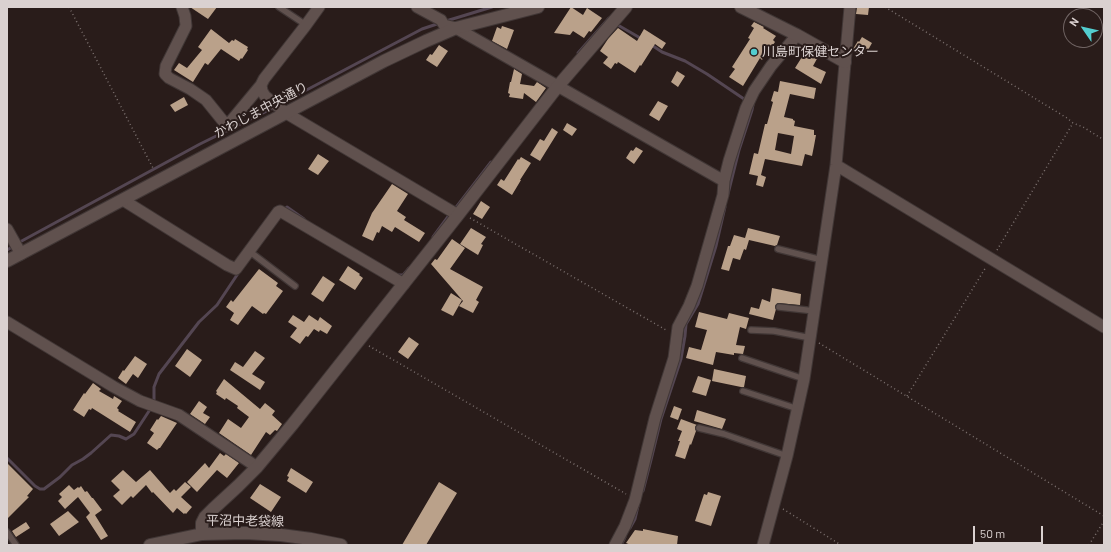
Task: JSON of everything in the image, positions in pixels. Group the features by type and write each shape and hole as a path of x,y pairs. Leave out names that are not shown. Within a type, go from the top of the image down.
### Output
{"street":[{"path":"182,7 186,26 166,66 165,74 169,78 190,89 206,100 227,126 261,85 319,7"},
{"path":"417,7 724,181"},
{"name":"かわじま中央通り","path":"7,261 160,180 279,108 456,28 538,7"},
{"path":"202,534 202,523 205,518 257,467 292,425 558,86 626,7"},
{"path":"741,7 797,35 845,62"},
{"path":"763,545 798,410 811,338 836,165 850,7"},
{"path":"615,545 626,526 635,500 655,418 674,358 678,327 697,286 724,195 724,181 729,161 746,108 754,91 771,66 797,35"},
{"path":"261,85 265,96 279,108 459,214"},
{"path":"836,165 1104,327"},
{"path":"123,200 227,265 236,269 280,211 404,284"},
{"path":"7,229 21,254"},
{"path":"7,322 114,387 140,401 179,415 257,467"},
{"name":"平沼中老袋線","path":"150,545 202,534 281,535 310,542 341,545"}],"lane":[{"path":"279,7 306,25"},
{"path":"778,249 823,260"},
{"path":"249,251 294,286"},
{"path":"779,307 815,311"},
{"path":"751,330 774,331 811,338"},
{"path":"742,358 804,379"},
{"path":"743,391 798,410"},
{"path":"700,428 724,434 787,456"},
{"path":"7,532 16,545"}],"path":[{"path":"68,7 160,180"},
{"path":"885,7 1073,123 1083,127 1104,140"},
{"path":"459,214 677,336"},
{"path":"811,338 1104,516"},
{"path":"359,340 635,500"},
{"path":"774,504 841,545"},
{"path":"1089,545 1104,521"}],"building":[{"path":"190,7 217,7 208,19"},
{"path":"571,7 583,15 587,8 602,18 584,38 573,31 570,35 554,33"},
{"path":"857,7 869,7 868,15 856,14"},
{"name":"川島町保健センター","path":"754,22 776,36 773,40 775,42 768,52 767,51 762,60 760,58 743,86 729,77 735,69 732,67 750,39 748,38 754,28 751,26"},
{"path":"502,26 514,30 507,49 492,41 497,27 501,29"},
{"path":"618,28 637,41 644,29 666,43 662,49 655,44 635,73 618,62 617,64 615,63 611,69 603,63 608,57 600,51"},
{"path":"211,29 229,43 235,39 248,47 248,50 239,61 221,49 208,65 205,63 193,82 174,70 179,63 187,68 202,50 198,47"},
{"path":"862,37 872,43 862,56 853,51 853,49"},
{"path":"439,45 448,51 437,67 426,60 430,54 432,55"},
{"path":"807,49 818,57 813,66 826,72 821,84 795,68"},
{"path":"514,69 522,74 520,84 534,86 537,82 546,88 536,102 524,93 523,99 509,97 510,94 508,93"},
{"path":"677,71 685,76 678,87 671,82"},
{"path":"780,81 816,88 814,99 790,94 784,117 793,119 795,121 794,126 814,130 814,135 816,135 812,156 805,154 802,166 765,159 761,175 766,177 763,187 756,185 758,176 749,174 754,153 758,154 765,124 767,124 773,102 771,101 774,91 778,92","holes":["778,133 794,136 791,154 775,150"]},
{"path":"184,97 188,105 175,112 170,105"},
{"path":"658,101 668,106 659,121 649,115"},
{"path":"567,123 577,129 572,136 563,130"},
{"path":"552,128 558,132 540,161 530,155 540,139 544,141"},
{"path":"636,147 643,151 634,164 626,158 631,150 633,151"},
{"path":"318,154 329,161 318,175 308,169"},
{"path":"521,157 531,163 512,195 497,185 501,179 504,181 518,159 519,160"},
{"path":"392,184 408,194 397,211 406,217 404,220 425,233 419,242 395,227 392,232 382,226 379,233 377,232 373,241 362,236 372,213"},
{"path":"481,201 490,207 482,219 473,214"},
{"path":"471,228 486,237 481,244 483,245 478,255 460,244"},
{"path":"748,228 780,236 777,245 775,246 749,240 746,250 744,249 740,260 733,258 729,271 721,269 728,246 730,246 734,235 745,238"},
{"path":"452,239 465,248 450,269 483,287 476,300 479,302 473,313 459,306 463,301 431,264 435,259 437,260"},
{"path":"348,266 360,274 359,275 363,278 355,290 339,280"},
{"path":"259,269 278,283 276,286 283,291 266,314 263,314 252,306 238,325 230,320 234,313 226,307 231,300 233,302"},
{"path":"323,276 335,284 323,302 311,294"},
{"path":"772,288 801,294 800,305 778,303 775,306 776,309 773,320 749,314 751,307 759,309 762,299 770,302"},
{"path":"451,293 462,300 453,316 441,310"},
{"path":"699,312 727,319 729,313 749,318 746,329 740,327 736,345 745,346 743,354 734,353 734,355 716,352 713,365 686,358 689,347 701,350 707,330 695,327"},
{"path":"293,315 304,322 309,315 318,321 320,317 332,326 327,334 320,330 319,332 314,329 300,344 290,337 297,328 288,322"},
{"path":"409,337 419,344 408,359 398,352"},
{"path":"187,349 202,360 190,377 175,366"},
{"path":"255,351 265,358 252,374 265,382 260,390 230,370 235,362 243,367"},
{"path":"135,356 147,364 138,378 133,374 126,384 118,378"},
{"path":"714,369 746,376 744,387 712,381"},
{"path":"698,376 711,380 706,396 692,392"},
{"path":"224,379 260,409 265,403 275,411 272,415 282,424 277,431 275,430 270,435 266,432 251,455 219,433 228,419 241,428 249,417 237,408 238,406 226,398 225,400 216,394 216,391"},
{"path":"93,383 101,389 99,391 113,399 114,396 122,401 117,408 119,410 118,411 136,422 130,432 92,408 91,410 89,409 84,417 73,410 84,393 85,394"},
{"path":"199,401 207,407 203,413 210,417 205,424 190,414"},
{"path":"674,406 682,409 678,420 670,417"},
{"path":"697,410 726,419 722,429 694,421"},
{"path":"161,416 177,423 160,448 157,450 147,443 154,433 150,430 157,419 158,420"},
{"path":"681,419 697,425 695,427 696,431 685,459 675,456 682,431 677,429"},
{"path":"220,453 224,456 226,454 239,463 227,478 217,470 197,492 187,482 205,463 209,468"},
{"path":"7,463 33,489 27,496 29,497 7,519"},
{"path":"291,468 313,482 306,493 287,481 289,477 287,476"},
{"path":"123,470 136,482 150,470 170,493 174,489 176,491 185,482 191,487 181,497 192,507 186,514 177,508 173,513 153,492 152,493 146,485 133,498 131,496 122,505 113,496 120,490 111,481"},
{"path":"439,482 457,493 426,545 402,545"},
{"path":"260,484 281,497 271,512 250,498"},
{"path":"69,485 74,490 81,486 85,492 87,491 93,498 102,510 95,515 108,536 101,540 86,517 90,513 78,497 65,509 58,501 62,497 59,494"},
{"path":"708,492 721,496 711,526 695,521 704,494 707,495"},
{"path":"68,511 79,522 59,536 50,524"},
{"path":"26,522 30,528 16,537 12,531"},
{"path":"643,529 678,536 677,545 631,545 626,543 635,530 643,531"}],"waterway":[{"path":"446,21 492,7"},
{"path":"578,53 609,18 612,20"},
{"path":"280,104 422,29 440,23"},
{"path":"616,24 642,39"},
{"path":"650,44 662,52 685,61 747,101"},
{"path":"728,194 739,150 752,110 752,104"},
{"path":"18,243 200,144 275,107"},
{"path":"454,210 491,162"},
{"path":"284,211 287,207 304,219"},
{"path":"643,491 661,419 681,359 686,324 698,304 716,246 725,207"},
{"path":"433,237 450,214"},
{"path":"7,250 14,246"},
{"path":"396,275 403,275 409,268"},
{"path":"154,403 154,387 159,374 199,322 217,305 239,272"},
{"path":"7,458 35,486 40,489 44,489 60,477 72,465 91,453 111,435 126,439 134,434 151,408"},
{"path":"630,528 635,519 638,506"},
{"path":"621,545 625,537"}],"place":[{"name":"川島町保健センター","path":"754,52"}]}
